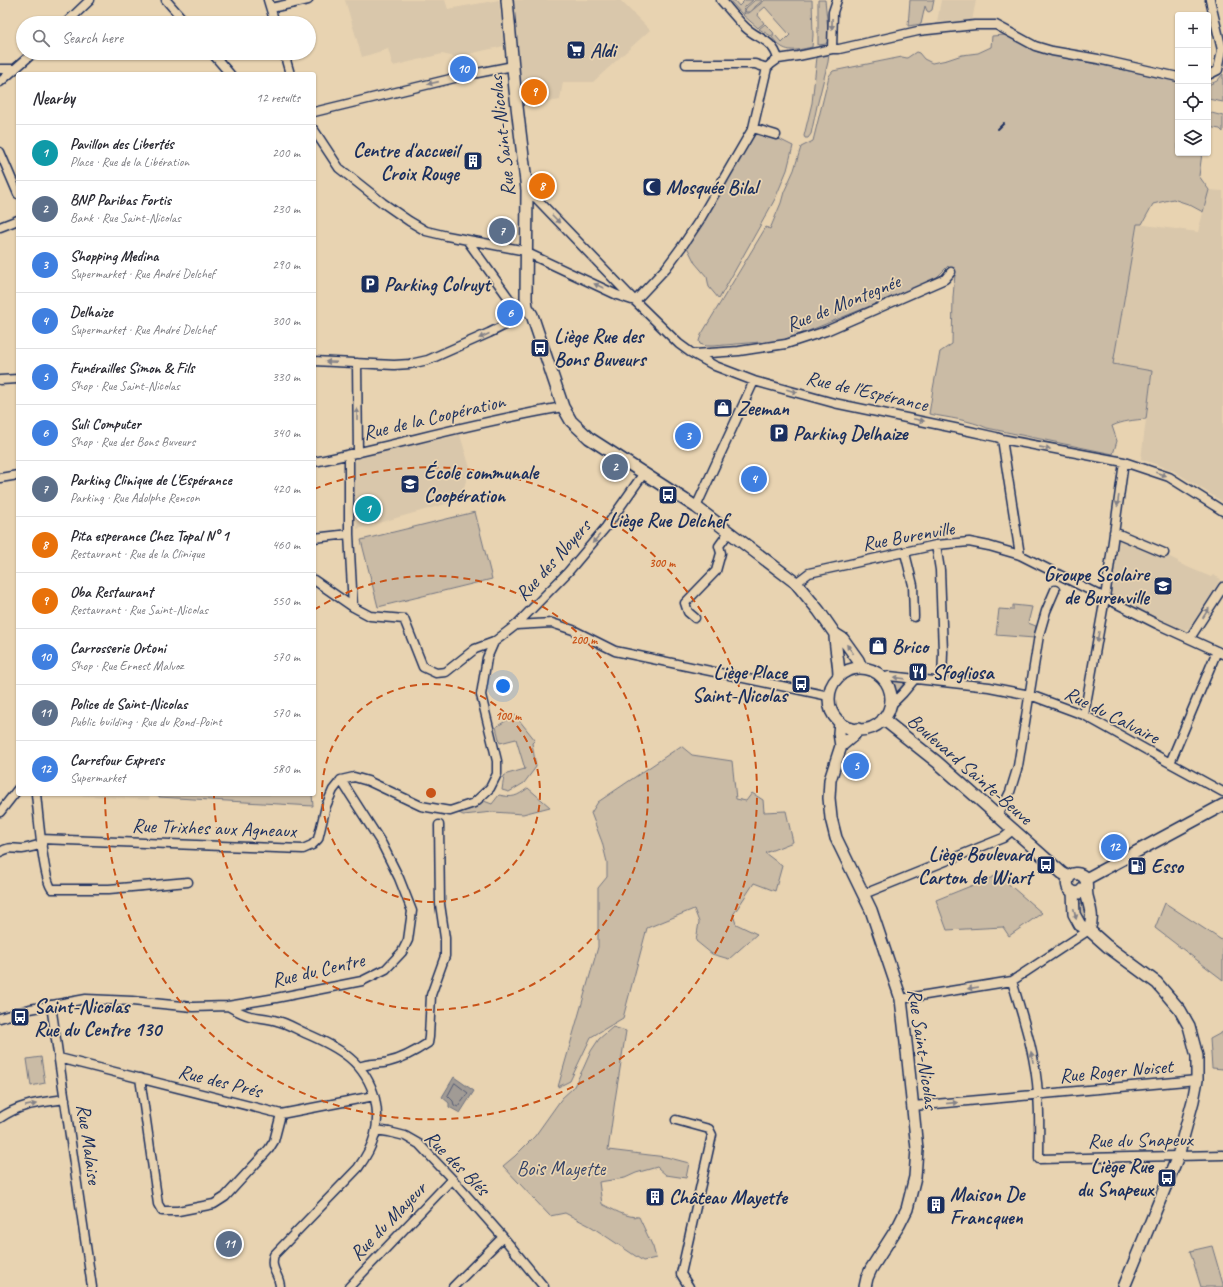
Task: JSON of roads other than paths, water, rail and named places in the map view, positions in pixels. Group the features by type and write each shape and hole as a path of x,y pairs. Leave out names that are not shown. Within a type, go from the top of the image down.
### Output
{"street":[{"path":"73,16 90,0"},
{"path":"166,0 180,16"},
{"path":"268,0 273,16"},
{"path":"271,8 308,0"},
{"name":"Rue Saint-Nicolas","path":"506,0 527,194 527,307 532,315 563,407 571,421 589,438 696,507 796,583 816,607 835,634 843,639 858,660 861,667"},
{"path":"721,0 745,27 768,43 776,51 778,59"},
{"path":"829,49 833,12 837,0"},
{"path":"1210,0 1222,50 1218,70 1211,74"},
{"path":"527,194 536,198 635,300 666,268 699,221 753,128 767,68 778,59 918,31 975,25 996,25 1035,46 1052,51 1098,59 1175,76"},
{"path":"0,82 25,60"},
{"path":"218,60 228,72"},
{"path":"286,60 289,72"},
{"path":"686,64 755,64 767,68"},
{"path":"316,112 467,75 513,66"},
{"path":"0,69 15,69"},
{"path":"753,128 776,135"},
{"name":"Rue de l'Espérance","path":"316,135 339,168 389,208 426,231 520,250 617,295 635,300 679,344 715,366 754,381 834,403 1002,439 1124,462 1169,477 1223,511"},
{"path":"0,152 16,189"},
{"path":"0,227 16,221"},
{"path":"467,240 513,304 527,307"},
{"name":"Rue de Montegnée","path":"694,354 739,351 786,344 826,332 945,279 951,272"},
{"path":"316,361 410,364 428,360 511,322 527,307"},
{"path":"357,363 358,453"},
{"path":"0,380 16,379"},
{"path":"696,507 754,381"},
{"name":"Rue de la Coopération","path":"316,462 349,456 525,413 563,407"},
{"path":"1002,439 1020,555"},
{"path":"349,456 349,534 353,607"},
{"path":"1084,715 1105,598 1124,462"},
{"name":"Rue des Noyers","path":"494,642 516,624 568,572 606,527 641,472"},
{"path":"0,478 16,475"},
{"path":"695,618 688,612 685,603 716,571 720,553 719,546 729,532"},
{"path":"1114,532 1164,553"},
{"path":"316,538 349,534"},
{"name":"Rue Burenville","path":"796,583 809,573 936,545 969,542 1020,555 1105,598 1220,653"},
{"path":"936,545 940,570 944,652 942,682"},
{"path":"905,553 913,585 914,617"},
{"path":"316,581 353,607 370,616 404,619 423,667 436,673 446,672 475,649 494,642"},
{"path":"1190,638 1223,587"},
{"path":"996,815 1003,806 1010,792 1018,766 1039,635 1046,611 1055,590"},
{"path":"516,624 552,623 573,630 615,651 829,696"},
{"name":"Rue Saint-Nicolas","path":"835,634 839,676"},
{"path":"341,780 354,777 368,781 421,806 450,811 474,803 490,788 497,774 497,760 481,695 487,658 494,642"},
{"path":"1170,763 1220,653"},
{"path":"861,667 873,670 884,678 889,686 891,705 888,713 883,719 868,729 848,727 840,722 830,706 829,696 831,689 839,676 849,670 861,667"},
{"name":"Rue du Calvaire","path":"884,678 889,676 914,680 989,687 1030,695 1084,715 1223,792"},
{"path":"891,705 914,680"},
{"name":"Boulevard Sainte-Beuve","path":"883,719 911,740 1062,873 1069,877"},
{"name":"Rue Saint-Nicolas","path":"840,722 839,733 842,746"},
{"name":"Rue Saint-Nicolas","path":"858,729 842,746 830,780 829,801 831,818 838,841 864,894 901,999 913,1106 917,1159 910,1202 901,1222 869,1271 865,1287"},
{"name":"Rue Trixhes aux Agneaux","path":"0,852 8,848 32,848 42,842 303,849 312,845 318,839 326,806 332,790 341,780"},
{"name":"Rue du Centre","path":"0,1018 51,1005 86,999 132,1001 193,1008 228,1006 362,981 386,969 402,952 408,940 412,911 399,878 382,844 341,780"},
{"path":"0,812 16,792"},
{"path":"36,796 43,859 49,884 52,889 109,889 188,882"},
{"path":"901,999 1012,981 1089,930 1092,922 1092,913 1085,883 1083,876 1076,874 1069,877 1069,888 1073,892 1079,893 1085,883 1223,805"},
{"path":"360,1067 367,1064 386,1063 400,1059 428,1043 431,995 445,956 445,938 440,904 439,825"},
{"path":"864,894 1002,838 1013,830"},
{"path":"1073,892 1074,914 1080,925 1089,930 1107,946 1157,983 1180,1010 1189,1026 1194,1039 1197,1056 1197,1080 1193,1101 1178,1156 1124,1287"},
{"name":"Rue du Snapeux","path":"1012,981 1028,1034 1036,1078 1038,1095 1039,1159 1223,1155"},
{"name":"Rue Malaise","path":"51,1005 92,1287"},
{"path":"228,1006 241,1013 278,1021 325,1041 345,1053 360,1067 367,1077 378,1113 373,1143 364,1160 274,1255 272,1261 273,1269 280,1282 280,1287"},
{"name":"Rue des Prés","path":"59,1058 281,1114 374,1096"},
{"path":"140,1078 158,1204 162,1211 178,1211 214,1204 225,1197 269,1149 274,1140 281,1114"},
{"name":"Rue Roger Noiset","path":"913,1106 1197,1080"},
{"path":"0,1118 12,1110 23,1106 65,1099"},
{"path":"676,1120 709,1129 712,1135 681,1274 689,1287"},
{"name":"Rue des Blés","path":"376,1130 405,1136 420,1144 503,1237 544,1287"},
{"name":"Rue du Mayeur","path":"350,1287 452,1179"},
{"path":"453,1287 503,1237"}],"water":[{"path":"454,1077 474,1091 460,1113 449,1107 449,1103 442,1097"}],"railway":[{"path":"998,129 1004,123"}],"place":[{"name":"Aldi","path":"576,50"},
{"name":"Carrosserie Ortoni","path":"463,69"},
{"name":"Oba Restaurant","path":"534,92"},
{"name":"Centre d'accueil Croix Rouge","path":"473,161"},
{"name":"Pita esperance Chez Topal N° 1","path":"542,186"},
{"name":"Mosquée Bilal","path":"652,187"},
{"name":"Parking Clinique de L'Espérance","path":"502,231"},
{"name":"Parking Colruyt","path":"370,284"},
{"name":"Suli Computer","path":"510,313"},
{"name":"Liège Rue des Bons Buveurs","path":"540,348"},
{"name":"Zeeman","path":"723,408"},
{"name":"Parking Delhaize","path":"779,433"},
{"name":"Shopping Medina","path":"688,436"},
{"name":"BNP Paribas Fortis","path":"615,467"},
{"name":"Delhaize","path":"754,479"},
{"name":"École communale Coopération","path":"410,484"},
{"name":"Liège Rue Delchef","path":"668,495"},
{"name":"Pavillon des Libertés","path":"368,509"},
{"name":"Groupe Scolaire de Burenville","path":"1163,586"},
{"name":"Brico","path":"878,646"},
{"name":"Sfogliosa","path":"918,672"},
{"name":"Liège Place Saint-Nicolas","path":"801,684"},
{"name":"Funérailles Simon & Fils","path":"856,766"},
{"name":"Carrefour Express","path":"1114,847"},
{"name":"Liège Boulevard Carton de Wiart","path":"1046,865"},
{"name":"Esso","path":"1137,866"},
{"name":"Saint-Nicolas Rue du Centre 130","path":"20,1017"},
{"name":"Liège Rue du Snapeux","path":"1167,1178"},
{"name":"Château Mayette","path":"655,1197"},
{"name":"Maison De Francquen","path":"936,1205"},
{"name":"Police de Saint-Nicolas","path":"229,1244"}],"park label":[{"name":"Bois Mayette","path":"561,1168"}]}
